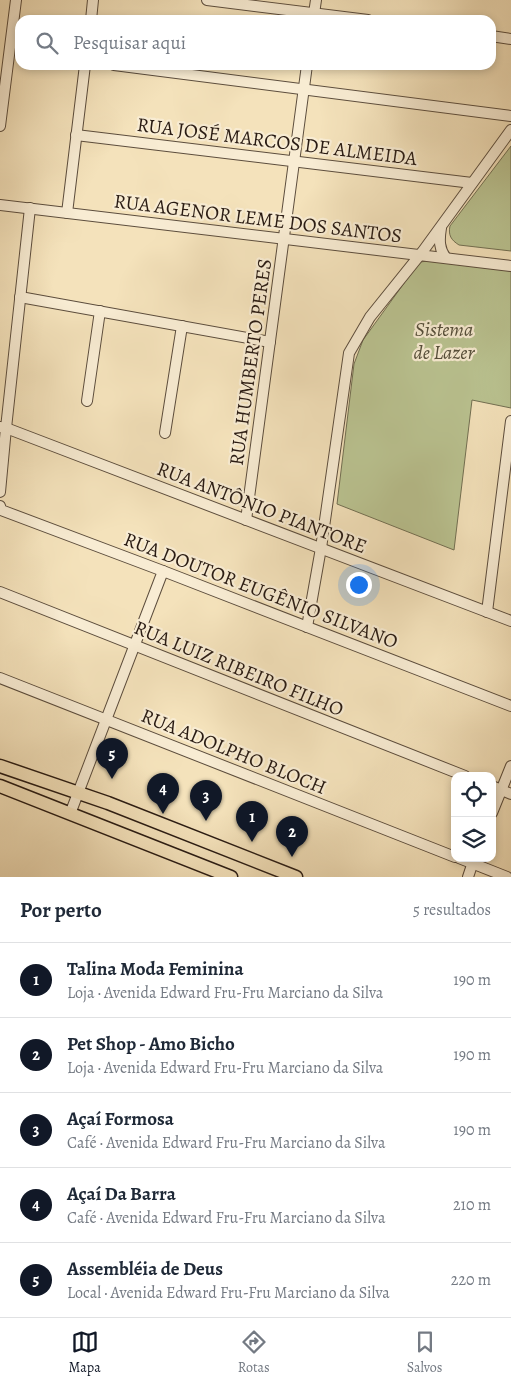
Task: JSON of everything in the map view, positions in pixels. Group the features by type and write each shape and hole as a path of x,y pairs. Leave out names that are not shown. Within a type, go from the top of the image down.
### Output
{"main road":[{"path":"0,766 77,792 296,877"},
{"path":"0,786 231,877"}],"street":[{"path":"0,126 16,0"},
{"path":"92,15 93,0"},
{"path":"207,0 306,15"},
{"path":"313,15 316,0"},
{"path":"496,37 511,39"},
{"path":"67,213 84,70"},
{"path":"154,70 511,116"},
{"name":"RUA HUMBERTO PERES","path":"246,520 306,70"},
{"path":"308,627 349,353 370,317 420,255 511,130"},
{"name":"RUA JOSÉ MARCOS DE ALMEIDA","path":"76,135 472,183"},
{"name":"RUA AGENOR LEME DOS SANTOS","path":"0,205 511,266"},
{"path":"0,492 3,427 30,208"},
{"path":"442,225 441,252 446,258"},
{"path":"20,297 270,342"},
{"path":"87,401 100,311"},
{"path":"165,433 182,326"},
{"path":"487,612 511,421"},
{"name":"RUA ANTÔNIO PIANTORE","path":"3,427 511,621"},
{"name":"RUA DOUTOR EUGÊNIO SILVANO","path":"0,506 1,510 163,570 511,706"},
{"path":"70,814 163,570"},
{"name":"RUA LUIZ RIBEIRO FILHO","path":"0,592 455,772"},
{"name":"RUA ADOLPHO BLOCH","path":"0,678 106,718 451,855"},
{"path":"496,804 511,766"},
{"path":"468,877 473,862"},
{"path":"475,862 507,877"}],"green space":[{"path":"511,146 511,251 459,245 451,237 449,232 450,226"},
{"name":"Sistema de Lazer","path":"428,261 511,271 511,408 472,400 454,550 337,504 354,364 363,340 415,268 420,262"}],"place":[{"name":"Assembléia de Deus","path":"112,779"},
{"name":"Açaí Da Barra","path":"163,814"},
{"name":"Açaí Formosa","path":"206,821"},
{"name":"Talina Moda Feminina","path":"252,842"},
{"name":"Pet Shop - Amo Bicho","path":"292,857"}]}
